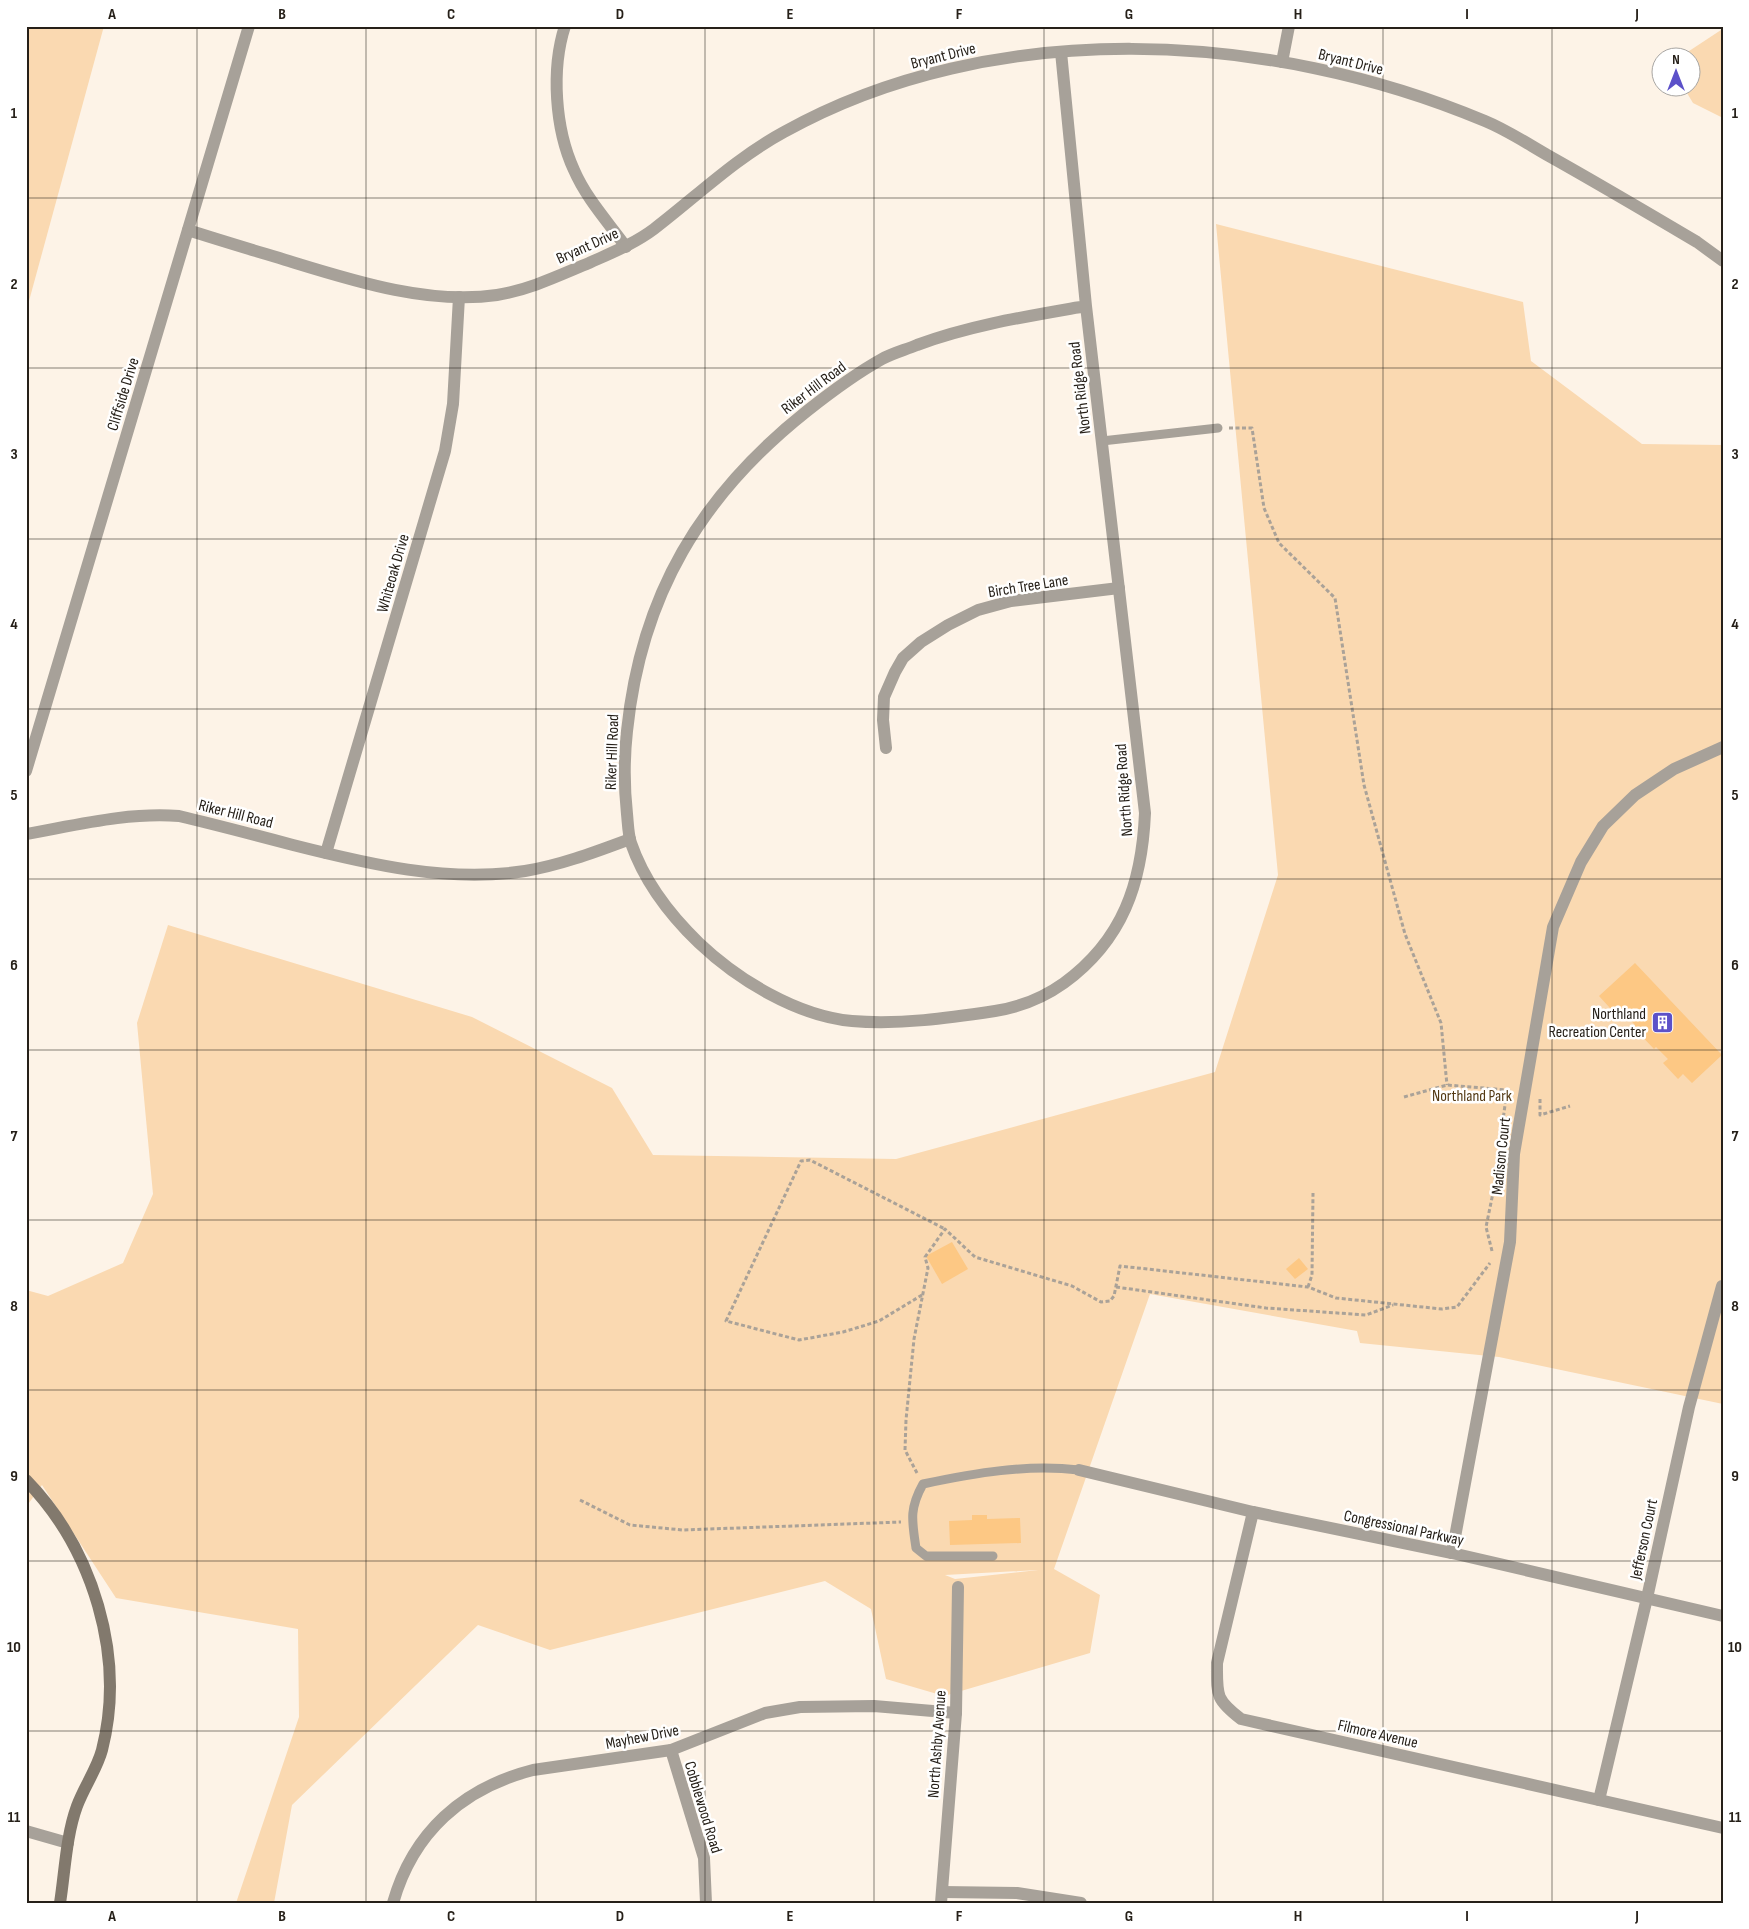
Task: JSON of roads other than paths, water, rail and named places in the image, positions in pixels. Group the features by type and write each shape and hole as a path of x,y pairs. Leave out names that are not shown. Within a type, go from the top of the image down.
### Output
{"street":[{"name":"Cliffside Drive","path":"26,771 250,26"},
{"path":"565,26 557,71 558,107 565,143 574,170 591,199 626,247"},
{"path":"1282,62 1289,26"},
{"name":"Bryant Drive","path":"188,230 344,278 388,288 459,297 499,294 552,279 626,247 651,232 738,160 784,132 844,102 937,71 1021,55 1118,50 1194,50 1282,62 1335,72 1450,107 1490,123 1697,242 1723,261"},
{"name":"North Ridge Road","path":"630,839 650,881 667,907 687,931 709,952 759,988 787,1002 816,1013 850,1021 930,1021 1013,1008 1047,995 1079,972 1094,958 1114,933 1133,890 1143,847 1144,813 1086,306 1061,52"},
{"name":"Whiteoak Drive","path":"326,853 444,451 453,404 459,297"},
{"name":"Riker Hill Road","path":"26,834 127,817 155,814 179,816 382,866 426,872 472,875 524,871 577,859 630,839 625,793 625,746 630,700 640,654 655,610 674,567 697,527 725,489 756,454 780,432 845,381 886,357 928,341 966,330 1022,317 1086,306"},
{"name":"Birch Tree Lane","path":"886,748 883,720 884,697 895,672 904,658 920,642 978,610 1011,601 1119,588"},
{"name":"Madison Court","path":"1452,1553 1510,1242 1514,1154 1553,927 1581,862 1603,826 1635,795 1674,769 1723,747"},
{"name":"Jefferson Court","path":"1599,1800 1647,1598 1689,1407 1722,1286"},
{"name":"Congressional Parkway","path":"1079,1470 1253,1512 1452,1553 1723,1616"},
{"path":"26,1480 54,1513 71,1539 85,1567 96,1596 108,1656 109,1687 102,1752 77,1807 68,1843 60,1903"},
{"name":"Filmore Avenue","path":"1253,1512 1217,1663 1217,1689 1223,1705 1241,1719 1723,1828"},
{"name":"North Ashby Avenue","path":"942,1898 956,1713 958,1587"},
{"name":"Mayhew Drive","path":"394,1903 404,1873 423,1840 449,1812 480,1790 506,1778 533,1770 670,1750 765,1713 800,1707 874,1706 956,1713"},
{"name":"Cobblewood Road","path":"670,1750 704,1858 706,1903"},
{"path":"26,1831 68,1843"},
{"path":"942,1898 1017,1893 1082,1903"}],"lane":[{"path":"1102,440 1218,428"},
{"path":"993,1556 926,1556 916,1548 912,1522 914,1500 923,1484 958,1476 1022,1467 1052,1467 1079,1470"}],"place":[{"name":"Northland Recreation Center","path":"1662,1022"}],"park label":[{"name":"Northland Park","path":"1472,1095"}]}
